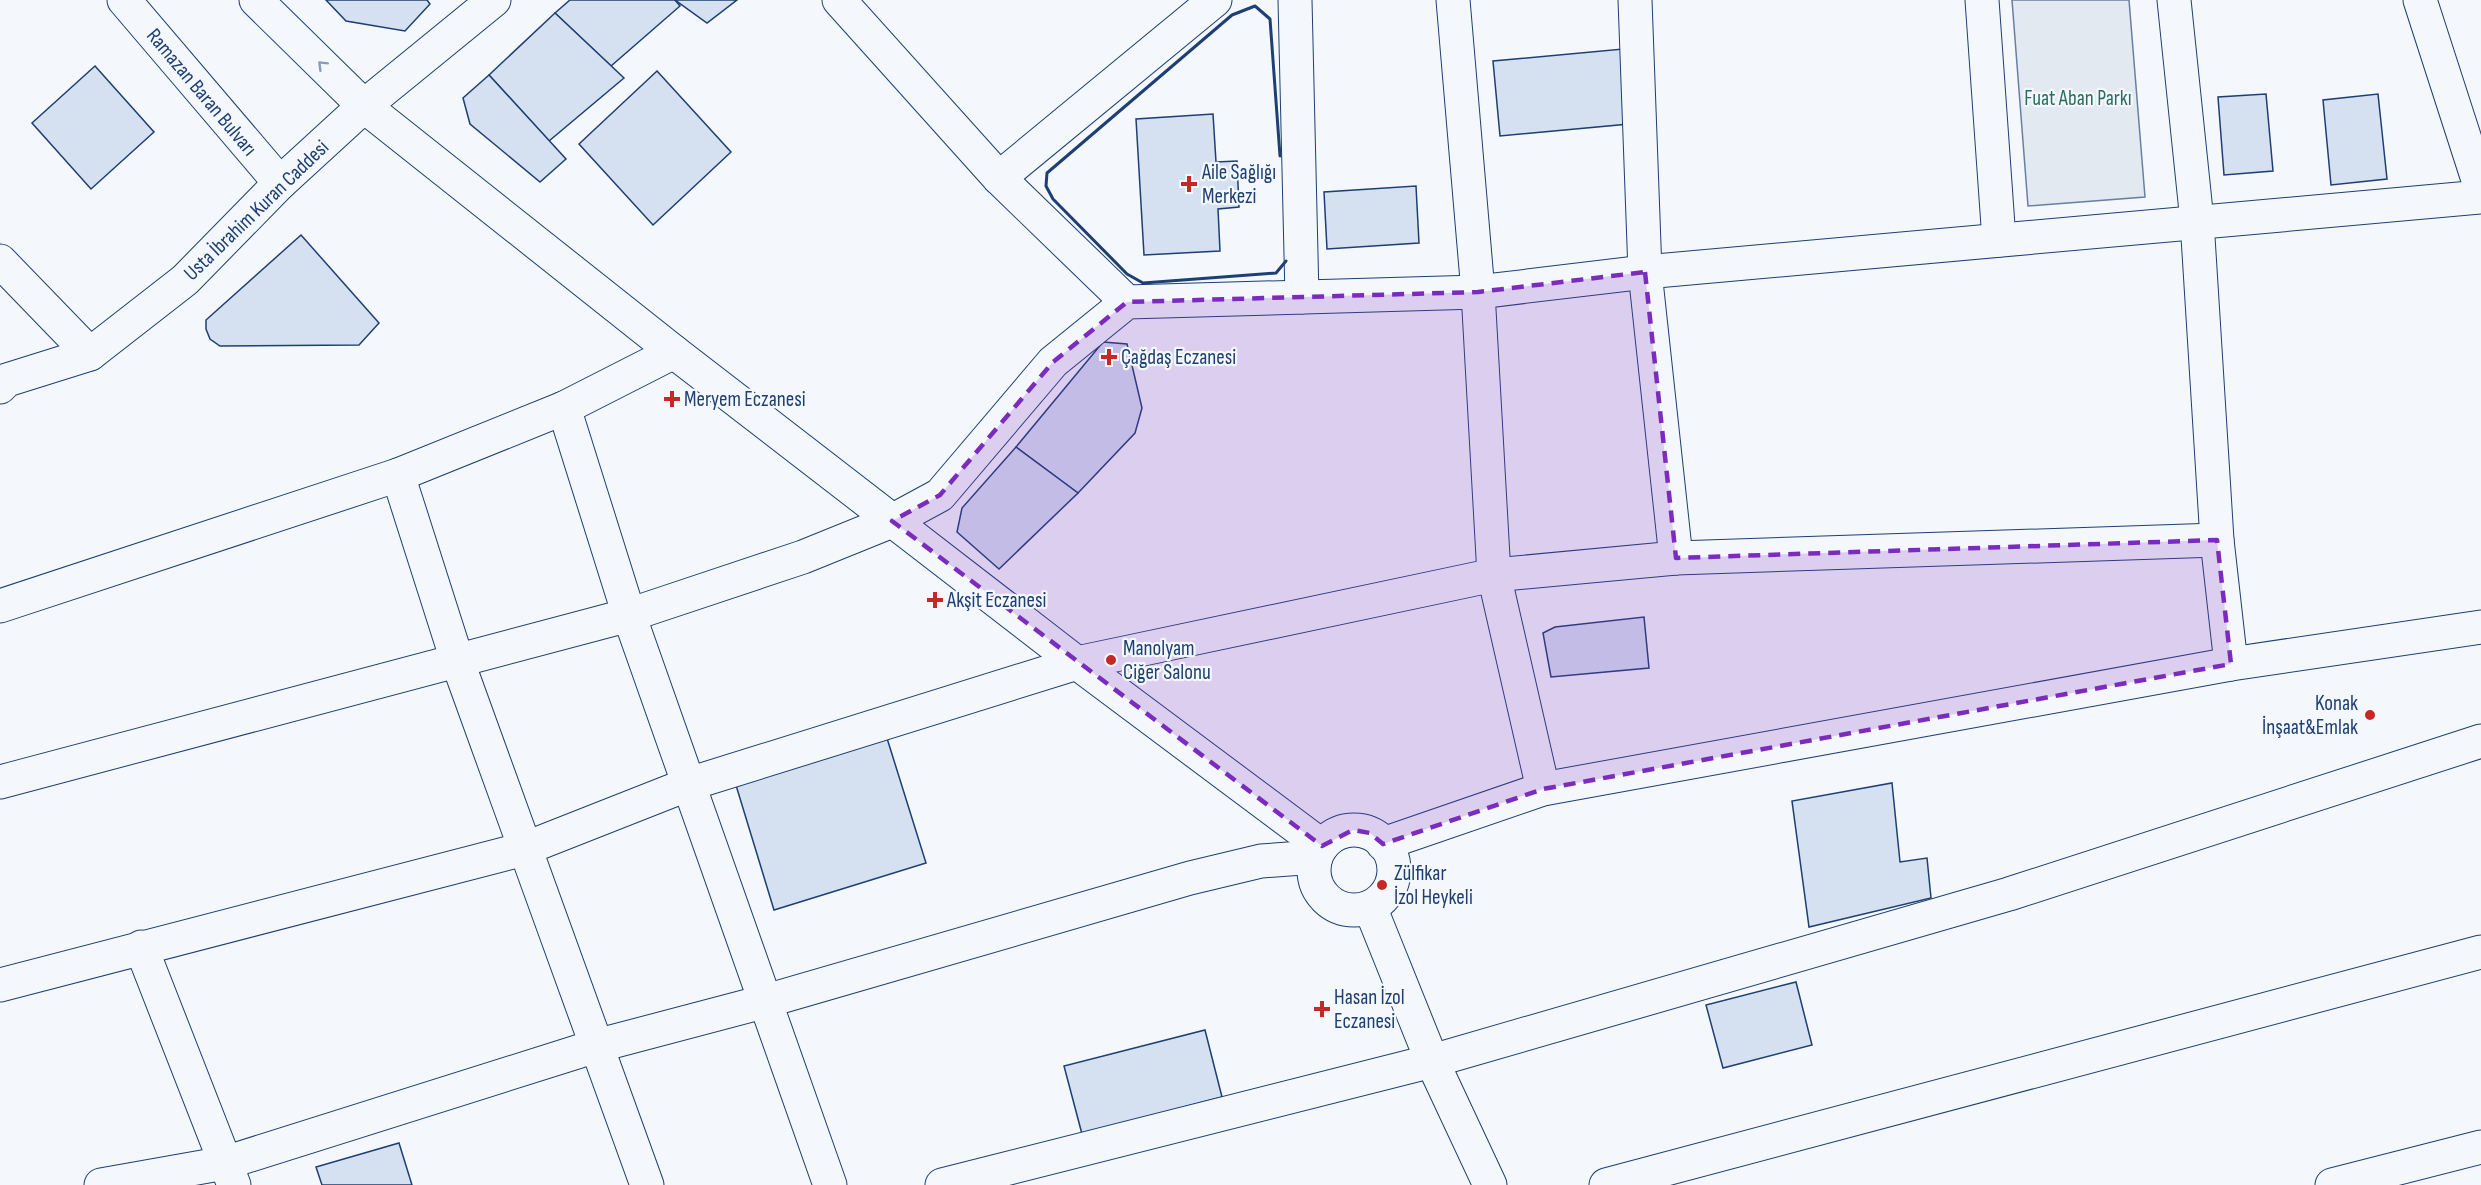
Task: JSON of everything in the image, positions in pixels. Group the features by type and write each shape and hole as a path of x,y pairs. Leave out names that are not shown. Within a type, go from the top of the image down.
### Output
{"street":[{"name":"Ramazan Baran Bulvarı","path":"124,0 280,183"},
{"path":"256,0 364,106 674,352 1319,851"},
{"name":"Usta İbrahim Kuran Caddesi","path":"2,381 90,354 185,280 280,183 364,106 494,0"},
{"path":"839,0 999,178 1126,302"},
{"path":"999,178 1215,0"},
{"path":"1295,0 1302,297"},
{"path":"1453,0 1478,292 1494,575 1543,789"},
{"path":"1635,0 1645,272 1676,558"},
{"path":"1982,0 1999,240"},
{"path":"2174,0 2197,221 2217,540 2230,664"},
{"path":"2420,0 2481,189"},
{"path":"0,782 629,615 803,557 892,520 940,495 1053,362 1126,302 1478,292 1645,272 2481,197"},
{"path":"0,261 90,354"},
{"path":"0,606 398,475 564,408 674,352"},
{"path":"564,408 629,615 763,1002 830,1185"},
{"path":"398,475 457,660 646,1185"},
{"path":"0,985 524,849 689,784 1077,663 1494,575 1676,558 2217,540"},
{"path":"1383,844 1543,789 2230,664 2481,627"},
{"path":"942,1185 1432,1061 2009,894 2481,741"},
{"path":"100,1185 229,1174 596,1046 763,1002 1190,878 1261,861 1319,851 1336,835 1353,830 1370,833 1392,856 1394,871 1391,886 1383,899 1370,908 1352,910 1334,906 1320,893 1314,875 1319,851"},
{"path":"1370,908 1432,1061 1490,1185"},
{"path":"141,947 229,1174"},
{"path":"1606,1185 2481,952"},
{"path":"2332,1185 2481,1147"}],"highlighted area":[{"path":"1645,272 1676,558 2217,540 2231,664 1543,789 1383,844 1370,833 1353,830 1322,846 892,521 940,495 1053,362 1127,302 1478,292"}],"green space":[{"name":"Fuat Aban Parkı","path":"2012,0 2129,0 2145,197 2028,206"}],"building":[{"path":"326,0 427,0 430,4 405,31 346,21"},
{"path":"570,0 675,0 680,6 611,66 555,13"},
{"path":"675,0 737,0 707,23"},
{"path":"555,13 624,78 549,141 489,75"},
{"path":"1623,49 1629,124 1500,136 1493,61"},
{"path":"95,66 154,132 91,189 32,123"},
{"path":"657,71 731,152 653,225 579,144"},
{"path":"489,75 566,159 540,182 470,124 463,98"},
{"path":"2266,94 2273,171 2224,175 2218,97"},
{"path":"2378,94 2387,179 2331,185 2323,100"},
{"name":"Aile Sağlığı Merkezi","path":"1213,114 1216,162 1237,161 1239,207 1218,209 1220,251 1144,255 1136,119"},
{"path":"1416,186 1419,243 1327,249 1324,192"},
{"path":"301,235 379,323 359,345 220,346 210,339 206,329 206,320"},
{"path":"1103,342 1127,344 1142,408 1135,433 1078,493 1016,447"},
{"path":"1016,447 1078,493 999,569 957,532 962,508"},
{"path":"1644,617 1649,668 1551,677 1543,633 1555,627"},
{"path":"886,735 926,863 774,910 735,782"},
{"path":"1892,783 1900,862 1927,858 1931,898 1809,927 1792,801"},
{"path":"1796,982 1812,1045 1723,1068 1706,1005"},
{"path":"1205,1030 1222,1097 1082,1134 1064,1066"},
{"path":"399,1143 412,1185 322,1185 316,1167"}],"wall":[{"path":"1280,156 1270,19 1255,6 1232,15 1047,173 1046,186 1053,199 1127,274 1143,283 1276,273 1286,261"}],"place":[{"name":"Aile Sağlığı Merkezi","path":"1189,184"},
{"name":"Çağdaş Eczanesi","path":"1109,357"},
{"name":"Meryem Eczanesi","path":"672,399"},
{"name":"Akşit Eczanesi","path":"935,600"},
{"name":"Manolyam Ciğer Salonu","path":"1111,660"},
{"name":"Konak İnşaat&Emlak","path":"2370,715"},
{"name":"Zülfikar İzol Heykeli","path":"1382,885"},
{"name":"Hasan İzol Eczanesi","path":"1322,1009"}]}
